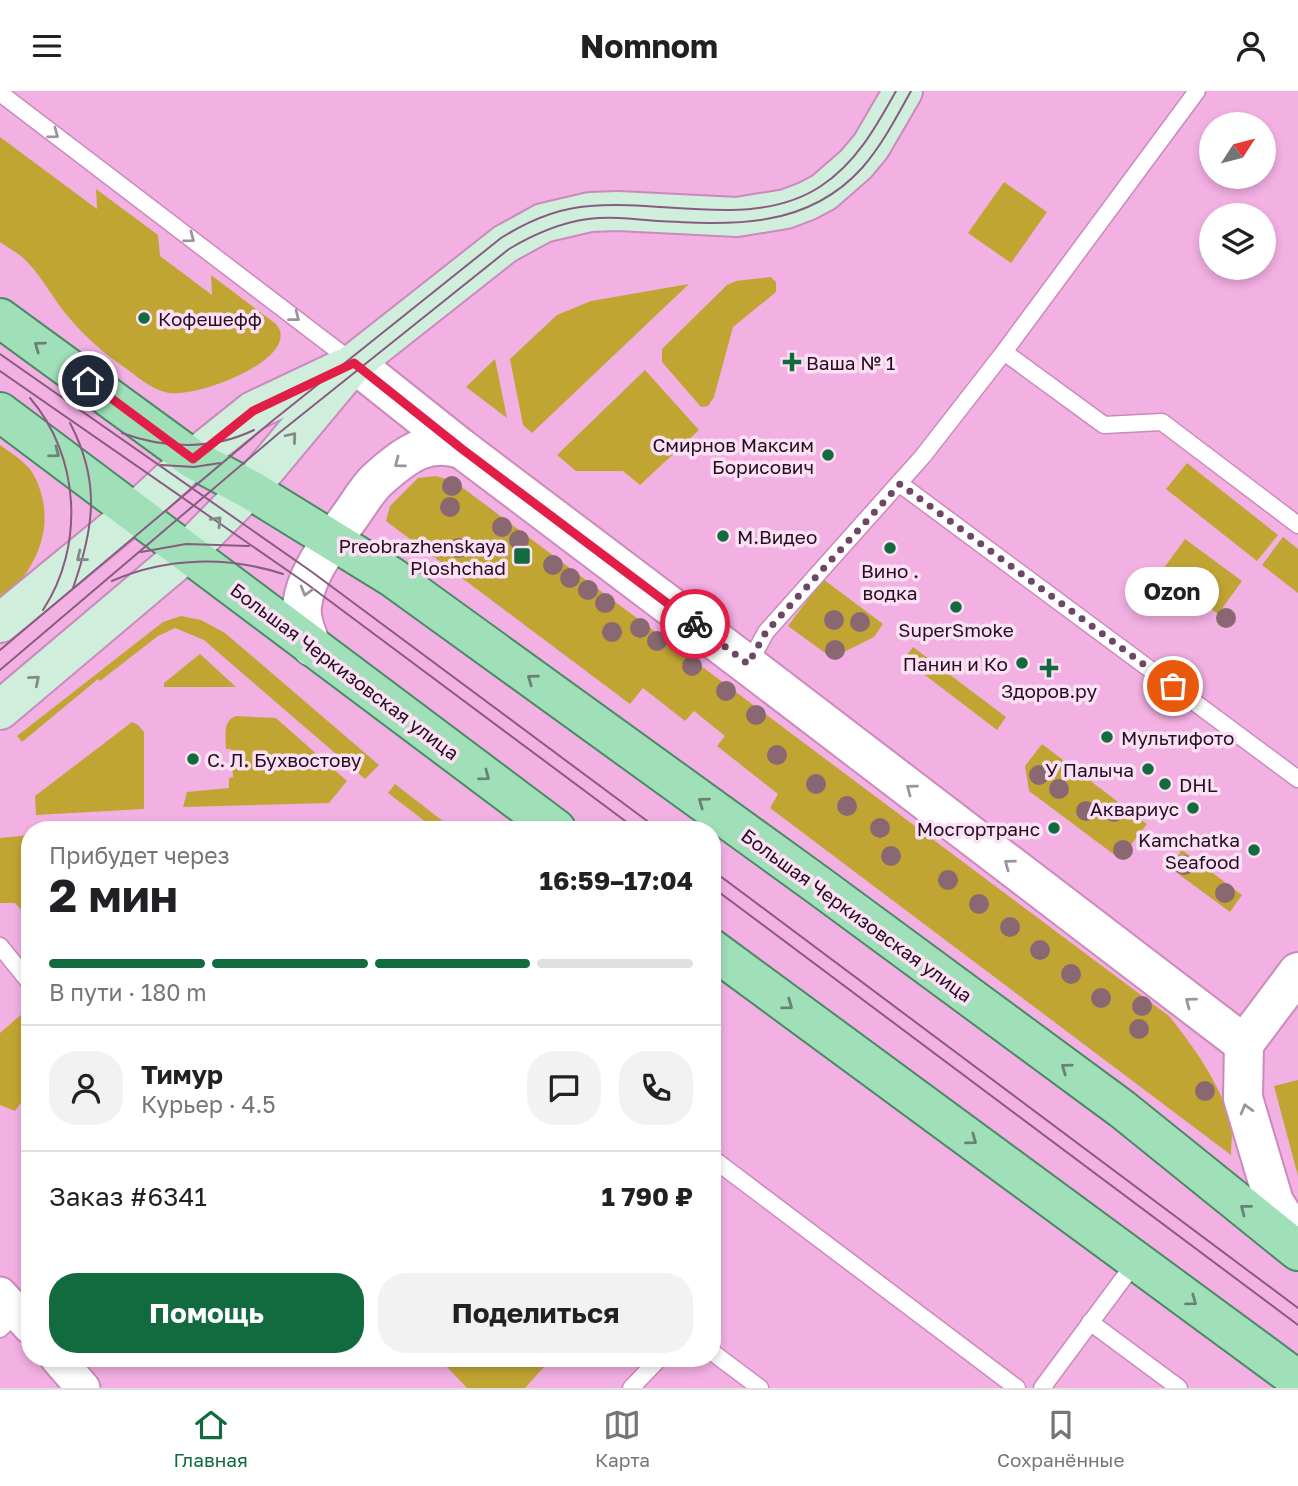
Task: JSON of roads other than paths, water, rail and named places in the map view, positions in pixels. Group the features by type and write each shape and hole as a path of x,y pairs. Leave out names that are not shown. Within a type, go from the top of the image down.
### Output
{"main road":[{"path":"0,710 186,553 249,489 354,363 505,244 543,223 590,212 737,217 786,209 807,201 824,192 856,164 871,146 903,91"},
{"name":"Большая Черкизовская улица","path":"0,318 193,459 249,489 393,577 1122,1109 1298,1251"},
{"path":"0,623 253,411 354,363"},
{"name":"Большая Черкизовская улица","path":"0,412 545,821"},
{"path":"721,956 1298,1380"}],"street":[{"path":"354,363 462,449 1244,1044"},
{"path":"312,647 304,629 301,608 312,572 374,483 403,459 432,446 446,445 462,449"},
{"path":"1298,972 1244,1044 1243,1098 1274,1202 1298,1240"},
{"path":"65,1367 83,1388"}],"lane":[{"path":"748,664 766,632 900,484 1003,352 1197,91"},
{"path":"0,93 354,363"},
{"path":"1003,352 1104,425 1161,422 1298,525"},
{"path":"900,484 1298,779"},
{"path":"0,946 21,972"},
{"path":"721,1165 1017,1388"},
{"path":"1042,1388 1137,1260"},
{"path":"1090,1322 1179,1388"},
{"path":"721,1359 760,1388"},
{"path":"631,1388 651,1367"}],"tram line":[{"path":"0,650 271,422 501,238 544,216 578,207 618,205 738,210 767,207 795,199 821,186 845,167 873,131 896,91"},
{"path":"0,670 279,433 509,249 547,230 588,219 714,223 768,219 793,213 817,203 841,188 862,168 882,141 911,91"},
{"path":"0,354 312,572 647,821"},
{"path":"0,371 307,584 625,821"},
{"path":"30,398 47,421 59,447 71,502 71,530 66,558 57,585 43,610"},
{"path":"70,423 86,465 91,505 86,545 73,588"},
{"path":"122,433 155,442 189,445 222,441 254,430"},
{"path":"161,465 194,467 220,463"},
{"path":"141,552 186,544 249,546"},
{"path":"112,581 154,567 197,562 241,564 283,574"},
{"path":"721,877 1298,1308"},
{"path":"721,894 1298,1325"}],"place":[{"name":"Кофешефф","path":"144,318"},
{"name":"Ваша № 1","path":"792,362"},
{"name":"Смирнов Максим Борисович","path":"828,455"},
{"name":"М.Видео","path":"723,536"},
{"name":"Вино . водка","path":"890,548"},
{"name":"Preobrazhenskaya Ploshchad","path":"522,556"},
{"name":"SuperSmoke","path":"956,607"},
{"name":"Панин и Ко","path":"1022,663"},
{"name":"Здоров.ру","path":"1049,668"},
{"name":"Ozon","path":"1173,686"},
{"name":"Мультифото","path":"1107,737"},
{"name":"С. Л. Бухвостову","path":"193,759"},
{"name":"У Палыча","path":"1148,769"},
{"name":"DHL","path":"1165,784"},
{"name":"Аквариус","path":"1193,808"},
{"name":"Мосгортранс","path":"1054,828"},
{"name":"Kamchatka Seafood","path":"1254,850"}]}
